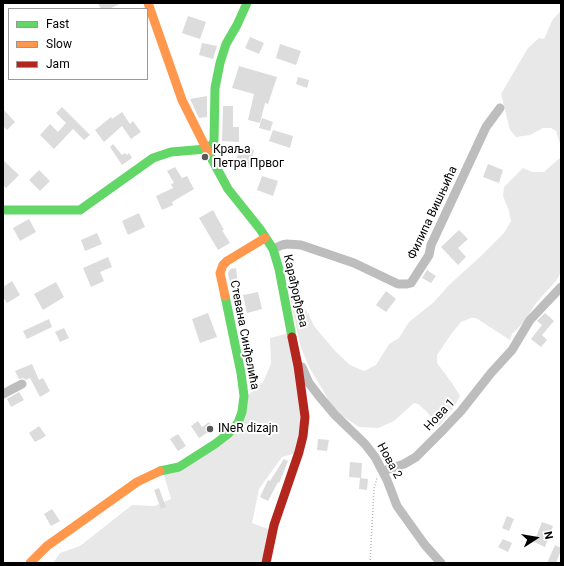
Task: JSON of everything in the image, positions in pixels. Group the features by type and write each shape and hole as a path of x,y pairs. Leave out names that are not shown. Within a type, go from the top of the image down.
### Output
{"street":[{"name":"Карађорђева","path":"148,3 182,100 194,126 228,189 260,229 273,249 279,269 297,356 304,407 303,436 295,466 274,525 266,563"},
{"path":"3,210 80,210 153,158 171,152 206,150 213,144 214,140 215,88 222,57 226,44 247,3"},
{"name":"Филипа Вишњића","path":"273,249 287,244 301,245 354,263 398,284 411,283 429,254 431,245 486,127 500,108"},
{"name":"Стевана Синђелића","path":"30,563 47,546 137,482 161,470 179,466 216,444 238,423 242,412 244,396 241,373 220,273 226,261 265,238"},
{"name":"Нова 1","path":"383,471 404,464 416,457 443,430 461,411 491,373 512,350 530,320 561,287"},
{"name":"Нова 2","path":"297,356 309,384 335,415 365,444 375,457 383,471 397,506 403,516 441,563"},
{"path":"3,394 22,384"}],"path":[{"path":"370,563 375,480 379,473 383,471"}],"shaded area":[{"path":"561,11 561,147 556,131 551,128 543,128 530,135 516,137 510,130 501,94 528,48 539,38 544,39 553,19"},
{"path":"561,157 561,272 556,281 536,303 524,322 512,334 510,340 476,318 471,318 461,322 452,333 437,355 437,363 460,396 454,407 439,426 426,411 418,404 414,403 394,421 378,428 359,427 338,413 309,367 300,345 290,297 295,295 309,315 314,326 336,352 350,365 364,371 376,365 389,344 399,338 409,322 434,302 449,285 504,233 511,221 503,196 504,187 523,168 532,172 544,172"},
{"path":"292,332 303,401 296,453 282,457 259,489 252,523 271,530 265,563 53,563 60,553 80,546 132,505 155,506 171,499 164,475 232,436 247,396 263,382 271,364 270,338"}],"building":[{"path":"98,3 122,3 111,8 100,8"},
{"path":"188,16 206,22 200,39 182,33"},
{"path":"250,37 264,43 259,54 245,48"},
{"path":"202,43 217,46 213,59 199,55"},
{"path":"280,44 301,51 296,65 276,58"},
{"path":"239,66 277,77 268,104 265,103 260,123 248,120 254,94 232,88"},
{"path":"298,77 309,80 307,88 296,84"},
{"path":"207,96 207,117 199,118 190,99"},
{"path":"223,106 233,106 233,127 239,127 239,142 222,141"},
{"path":"62,107 90,135 84,140 73,129 54,149 40,135 50,124 58,132 66,123 56,113"},
{"path":"3,109 15,122 7,130 3,126"},
{"path":"122,112 130,124 133,121 141,132 131,139 122,126 104,142 95,130 111,117 112,119"},
{"path":"262,118 273,122 270,131 259,128"},
{"path":"273,130 293,136 290,148 269,141"},
{"path":"113,144 122,155 125,153 127,155 129,153 132,158 122,165 110,147"},
{"path":"240,146 254,150 250,168 235,164"},
{"path":"3,160 19,175 6,188 3,185"},
{"path":"488,164 503,170 499,183 483,177"},
{"path":"175,167 182,178 187,176 194,189 172,202 173,205 162,210 156,196 173,188 171,184 174,183 167,171"},
{"path":"39,170 50,181 40,191 29,180"},
{"path":"262,176 278,181 273,196 257,190"},
{"path":"213,210 230,243 218,250 199,218"},
{"path":"139,213 145,227 128,235 122,221"},
{"path":"29,219 36,232 20,241 13,228"},
{"path":"459,230 468,239 458,248 466,257 458,265 441,247"},
{"path":"97,233 102,244 85,251 81,240"},
{"path":"108,257 112,267 100,272 104,281 91,287 83,268"},
{"path":"236,268 238,285 231,286 228,274 230,269"},
{"path":"427,270 436,276 431,283 422,278"},
{"path":"12,281 20,295 7,303 3,297 3,287"},
{"path":"56,282 64,297 43,310 34,294"},
{"path":"386,291 396,299 386,312 376,305"},
{"path":"258,292 262,309 247,313 243,295"},
{"path":"208,313 217,337 200,343 192,319"},
{"path":"545,313 554,321 542,335 547,340 541,347 531,339 542,325 537,321"},
{"path":"49,319 52,327 27,339 23,331"},
{"path":"64,328 69,338 60,342 55,332"},
{"path":"32,364 39,380 43,378 50,391 40,397 30,378 26,380 23,378 19,379 15,371"},
{"path":"19,392 24,400 11,407 7,399"},
{"path":"198,421 202,427 209,422 213,429 199,438 191,426"},
{"path":"39,426 46,436 35,442 29,433"},
{"path":"178,434 186,446 178,451 170,439"},
{"path":"318,439 329,440 327,451 317,450"},
{"path":"284,459 288,461 279,483 278,482 268,501 260,497 268,480 270,481"},
{"path":"350,462 362,463 361,478 349,477"},
{"path":"360,478 368,479 367,490 359,489"},
{"path":"159,488 166,507 161,509 154,490"},
{"path":"52,509 60,521 51,526 44,514"},
{"path":"507,516 514,519 509,531 502,528"},
{"path":"542,522 553,526 545,547 534,542"},
{"path":"503,539 512,543 508,552 498,547"},
{"path":"555,545 561,548 556,563 547,563"}],"traffic: fast":[{"path":"206,149 213,144 214,140 215,88 220,63 226,44 247,3"},
{"path":"3,210 80,210 153,158 171,152 206,149"},
{"path":"208,152 228,189 260,229 273,249 279,269 292,337"},
{"path":"160,471 179,467 215,444 228,434 238,423 242,412 244,396 241,373 225,296"}],"traffic: slow":[{"path":"148,3 182,100 208,152"},
{"path":"225,296 220,273 223,265 227,261 265,238"},
{"path":"30,563 47,546 137,482 160,471"}],"traffic: jam":[{"path":"266,563 274,525 303,436 305,417 298,366 292,337"}],"place":[{"name":"Краља Петра Првог","path":"205,157"},
{"name":"INeR dizajn","path":"210,429"}]}
